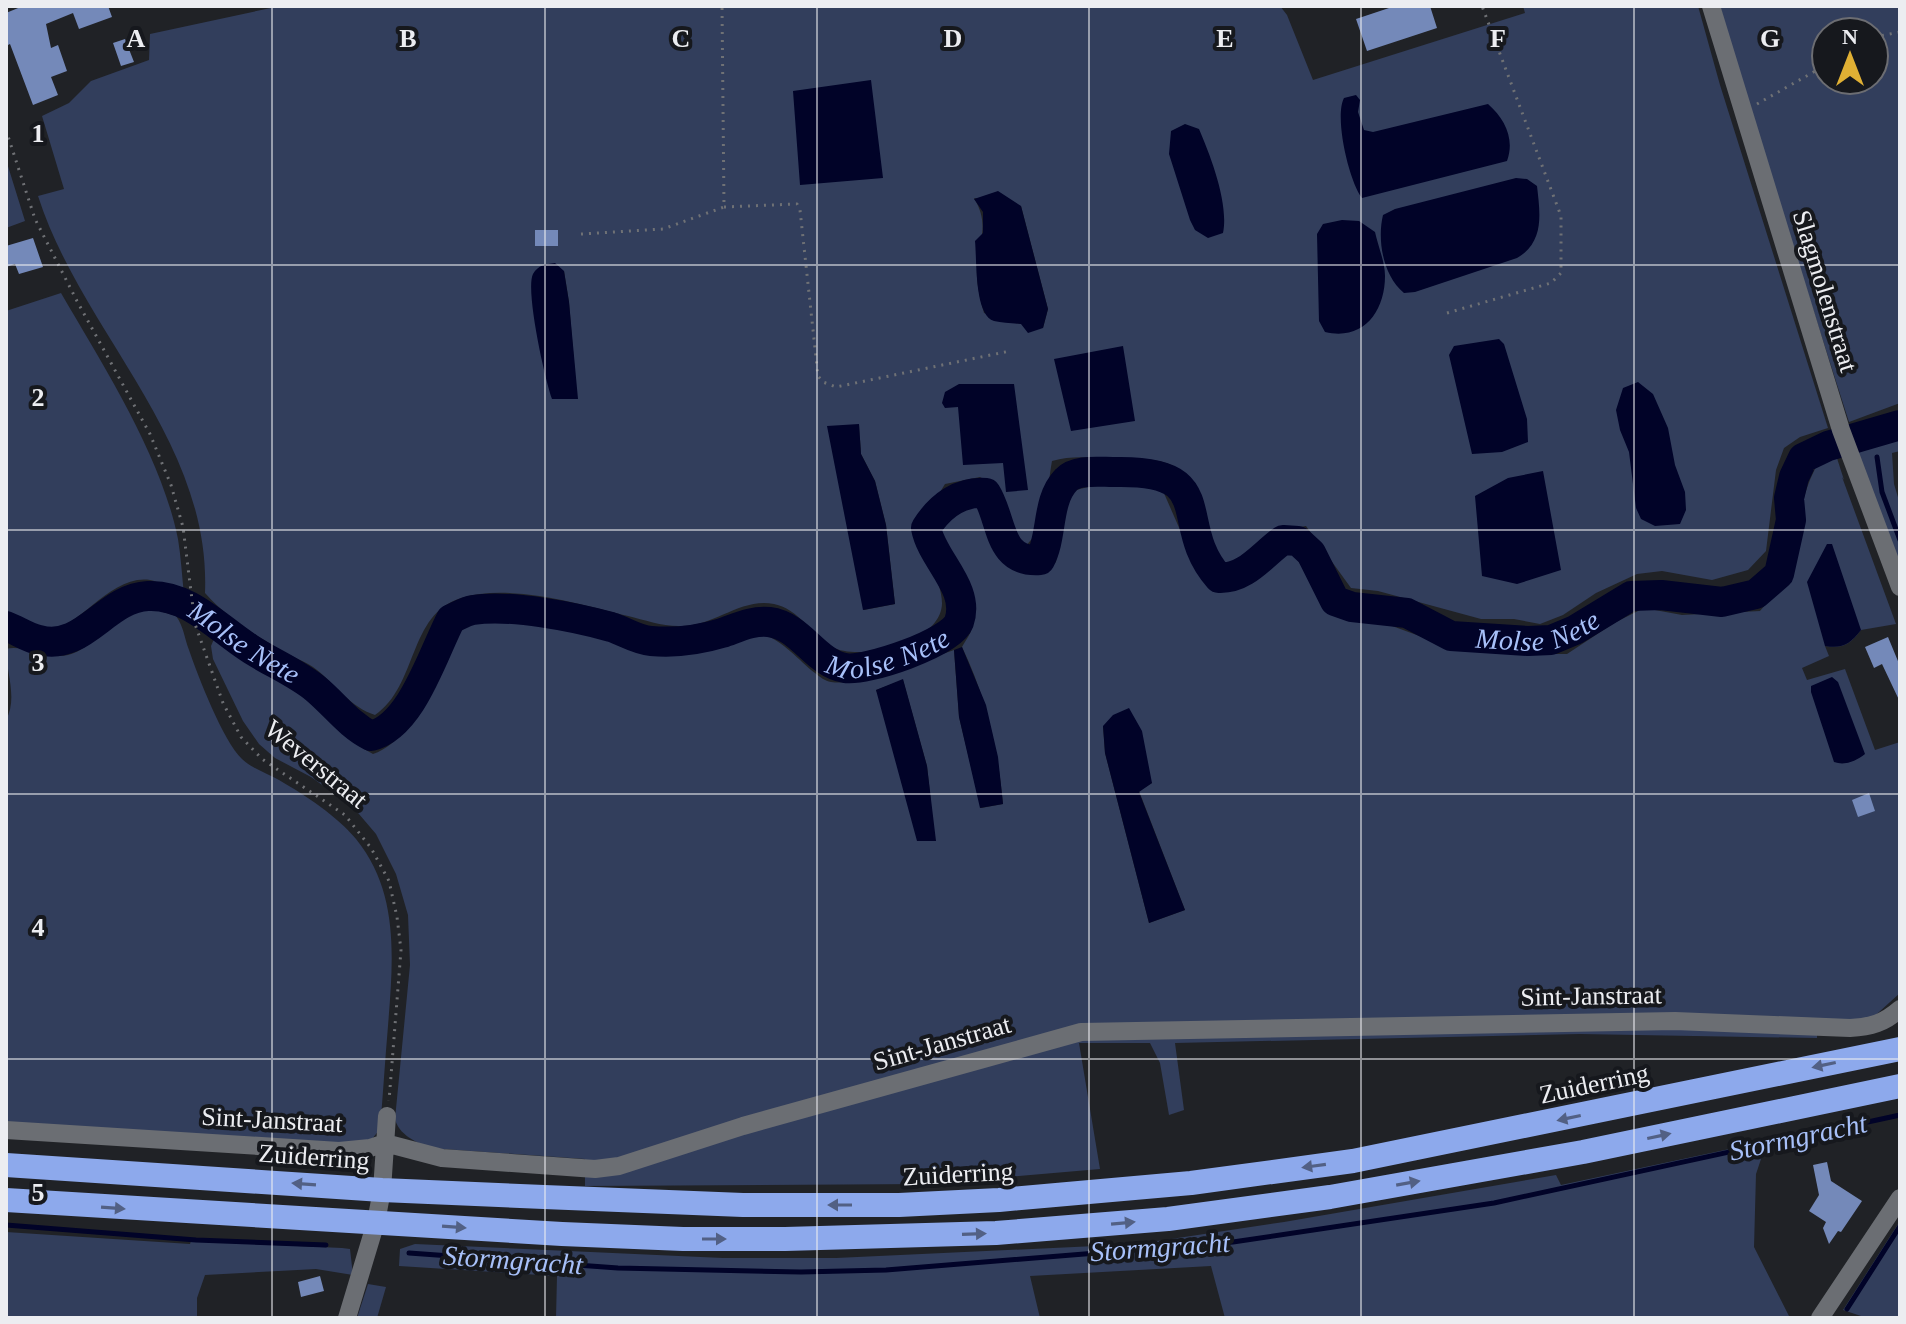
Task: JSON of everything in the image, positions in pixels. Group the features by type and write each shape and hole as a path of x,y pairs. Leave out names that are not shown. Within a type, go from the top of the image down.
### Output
{"highway":[{"name":"Zuiderring","path":"6,1165 382,1190 743,1205 899,1205 1096,1192 1353,1161 1900,1049"},
{"path":"6,1200 562,1234 785,1239 996,1233 1168,1219 1330,1197 1568,1155 1893,1091"}],"street":[{"name":"Slagmolenstraat","path":"1711,6 1841,430 1900,587"},
{"name":"Sint-Janstraat","path":"6,1130 339,1151 385,1143 442,1158 595,1169 619,1166 743,1126 1081,1032 1675,1021 1868,1027 1885,1021 1900,1009"},
{"path":"347,1318 376,1222 382,1190 387,1116"},
{"path":"1820,1318 1900,1198"}],"path":[{"path":"722,6 724,207"},
{"path":"1447,313 1551,283 1561,273 1561,216 1482,6"},
{"path":"1743,111 1810,74"},
{"name":"Weverstraat","path":"6,130 35,219 150,434 183,527 195,624 223,703 241,737 262,759 345,815 371,848 389,881 401,950 387,1116"},
{"path":"581,234 663,229 724,207 797,204 818,376 823,382 836,387 1010,351"}],"shaded area":[{"path":"280,6 1280,6 1287,15 1313,80 1525,13 1523,6 1698,6 1828,428 1800,437 1784,448 1776,470 1766,551 1748,570 1712,580 1662,571 1637,574 1596,593 1563,615 1540,624 1514,619 1481,619 1378,591 1351,588 1306,526 1294,528 1244,561 1221,568 1214,563 1197,493 1180,471 1156,460 1067,458 1052,461 1042,519 1032,539 1024,547 1011,531 996,493 980,477 945,484 937,497 925,506 912,531 935,575 942,603 938,617 929,629 898,646 861,652 832,647 791,611 774,604 751,604 705,622 675,626 545,597 480,594 444,606 431,619 399,687 375,715 351,701 313,667 240,624 205,593 201,537 188,485 140,388 58,246 38,196 64,189 42,116 69,103 91,81 149,60 150,34","holes":["974,198 1021,206 1048,309 1043,328 984,313 977,274 983,224","564,271 577,399 552,399","859,424 861,454 875,481 886,525 895,604 864,610"]},
{"path":"1720,6 1900,6 1900,403 1849,422 1757,134"},
{"path":"871,80 883,178 800,185 793,91"},
{"path":"1356,95 1360,100 1358,112 1364,130 1373,132 1488,104 1507,130 1510,145 1507,161 1362,198 1348,164 1341,119 1344,98"},
{"path":"1185,124 1199,129 1221,195 1223,233 1208,238 1195,230 1190,220 1169,154 1171,131"},
{"path":"6,164 25,221 6,228"},
{"path":"1516,178 1527,179 1537,186 1539,226 1526,251 1517,258 1415,292 1404,293 1397,286 1383,257 1383,215 1395,209"},
{"path":"998,191 1021,206 1048,309 1043,328 1028,333 1021,324 994,321 988,317 980,298 975,241 983,233 983,212 974,199"},
{"path":"1342,220 1359,221 1375,232 1385,276 1381,301 1369,321 1361,328 1338,334 1325,332 1319,321 1317,234 1323,224"},
{"path":"555,263 564,271 578,399 552,399 537,335 531,283 533,274 540,267"},
{"path":"61,293 129,412 159,476 178,539 184,595 150,580 135,581 108,594 70,622 46,630 6,614 6,311"},
{"path":"1499,339 1504,344 1527,419 1528,442 1502,452 1472,454 1449,355 1454,346"},
{"path":"1123,346 1135,421 1071,431 1054,359"},
{"path":"1638,382 1653,394 1668,428 1675,465 1685,492 1686,510 1680,524 1655,526 1641,519 1636,508 1629,452 1616,410 1623,388"},
{"path":"959,384 1014,384 1028,490 1006,492 1003,463 963,465 958,407 945,408 942,403 945,392"},
{"path":"859,424 861,454 875,481 886,525 895,604 863,610 827,426"},
{"path":"1900,439 1900,451 1892,453 1894,484 1900,504 1900,565 1858,452"},
{"path":"1825,452 1835,452 1896,624 1861,630 1842,646 1825,646 1829,656 1802,668 1807,680 1845,669 1875,750 1900,742 1900,993 1868,1022 1817,1021 1817,1038 1580,1034 1175,1043 1184,1110 1169,1115 1160,1063 1150,1043 1079,1043 1100,1169 925,1184 585,1186 585,1159 429,1148 413,1140 400,1129 395,1119 410,965 408,915 396,874 376,834 353,807 311,777 275,758 259,744 243,721 213,659 211,646 214,639 291,686 351,740 373,754 391,744 406,728 449,646 461,631 475,623 503,620 552,625 596,635 624,647 666,653 709,649 741,636 761,634 776,641 831,682 875,677 954,650 959,717 981,808 1003,804 1001,784 984,704 962,647 972,627 975,610 973,597 948,549 940,524 966,502 974,502 983,510 997,552 1029,573 1044,571 1056,562 1062,514 1070,493 1104,485 1163,491 1198,571 1220,592 1254,578 1269,568 1281,554 1293,553 1332,613 1342,618 1384,623 1452,648 1516,654 1567,654 1614,623 1644,608 1682,615 1760,611 1790,572 1796,554 1804,498","holes":["903,680 927,766 931,802 876,690","1103,726 1152,783 1139,791 1185,910 1149,923 1105,753"]},
{"path":"1543,471 1561,570 1517,584 1482,576 1475,496 1508,478"},
{"path":"1827,544 1832,544 1861,630 1850,642 1837,647 1825,646 1807,582"},
{"path":"147,607 176,616 179,620 212,708 242,759 299,792 340,822 370,860 380,882 390,928 390,1002 380,1129 372,1139 360,1144 6,1123 6,720 11,694 6,649 68,655 86,646 121,614 130,609"},
{"path":"962,647 986,705 998,757 1003,804 980,808 959,717 954,650"},
{"path":"1832,677 1838,682 1865,754 1846,763 1834,762 1811,692 1811,686"},
{"path":"903,679 927,766 936,841 917,841 876,690"},
{"path":"1129,708 1142,731 1152,783 1139,792 1185,910 1149,923 1105,753 1103,726 1113,715"},
{"path":"1767,1141 1756,1174 1754,1247 1790,1318 1225,1318 1211,1266 1030,1276 1040,1318 556,1318 557,1276 399,1266 400,1249 415,1244 723,1258 836,1258 1138,1244 1556,1175 1561,1185"},
{"path":"1900,1221 1900,1318 1861,1316 1843,1310"},
{"path":"6,1232 190,1244 191,1241 342,1248 350,1249 353,1275 316,1269 205,1275 197,1298 197,1318 6,1318"},
{"path":"368,1284 386,1287 377,1318 357,1318"}],"building":[{"path":"23,6 108,6 112,17 79,29 73,13 46,24 51,48 58,45 67,71 51,77 58,95 33,105 10,44 6,46 6,13"},
{"path":"1395,6 1430,6 1437,28 1367,51 1356,19"},
{"path":"125,39 134,62 121,66 113,43"},
{"path":"535,230 558,230 558,246 535,246"},
{"path":"33,238 43,267 19,274 15,264 6,267 6,246"},
{"path":"1888,637 1900,666 1900,702 1882,664 1874,668 1865,647"},
{"path":"1869,793 1875,811 1858,817 1852,800"},
{"path":"1827,1162 1831,1181 1862,1201 1829,1244 1823,1228 1826,1222 1809,1211 1819,1195 1813,1165"},
{"path":"320,1276 324,1291 301,1297 298,1282"}],"waterway":[{"name":"Molse Nete","path":"6,626 35,639 55,642 82,632 119,605 133,599 148,596 176,600 309,683 349,721 371,736 385,729 410,704 451,619 473,610 523,610 561,616 660,642 696,639 751,623 769,622 790,630 834,665 855,668 888,661 925,647 941,639 959,622 960,597 926,528 944,507 959,497 986,493 1008,547 1016,555 1040,560 1060,488 1070,476 1095,472 1147,473 1169,480 1182,490 1189,503 1205,558 1219,578 1246,570 1283,540 1298,541 1311,553 1335,601 1352,607 1407,613 1451,636 1551,640 1575,630 1631,596 1661,595 1722,602 1756,594 1779,574 1791,520 1789,498 1803,458 1828,446 1900,425"},
{"path":"1871,434 1874,444"},
{"path":"1877,457 1882,492 1900,540"},
{"name":"Stormgracht","path":"409,1253 618,1268 801,1272 886,1270 1233,1242 1494,1203 1900,1115"},
{"name":"Stormgracht","path":"6,1225 196,1240 326,1245"},
{"path":"1847,1309 1900,1226"}]}
